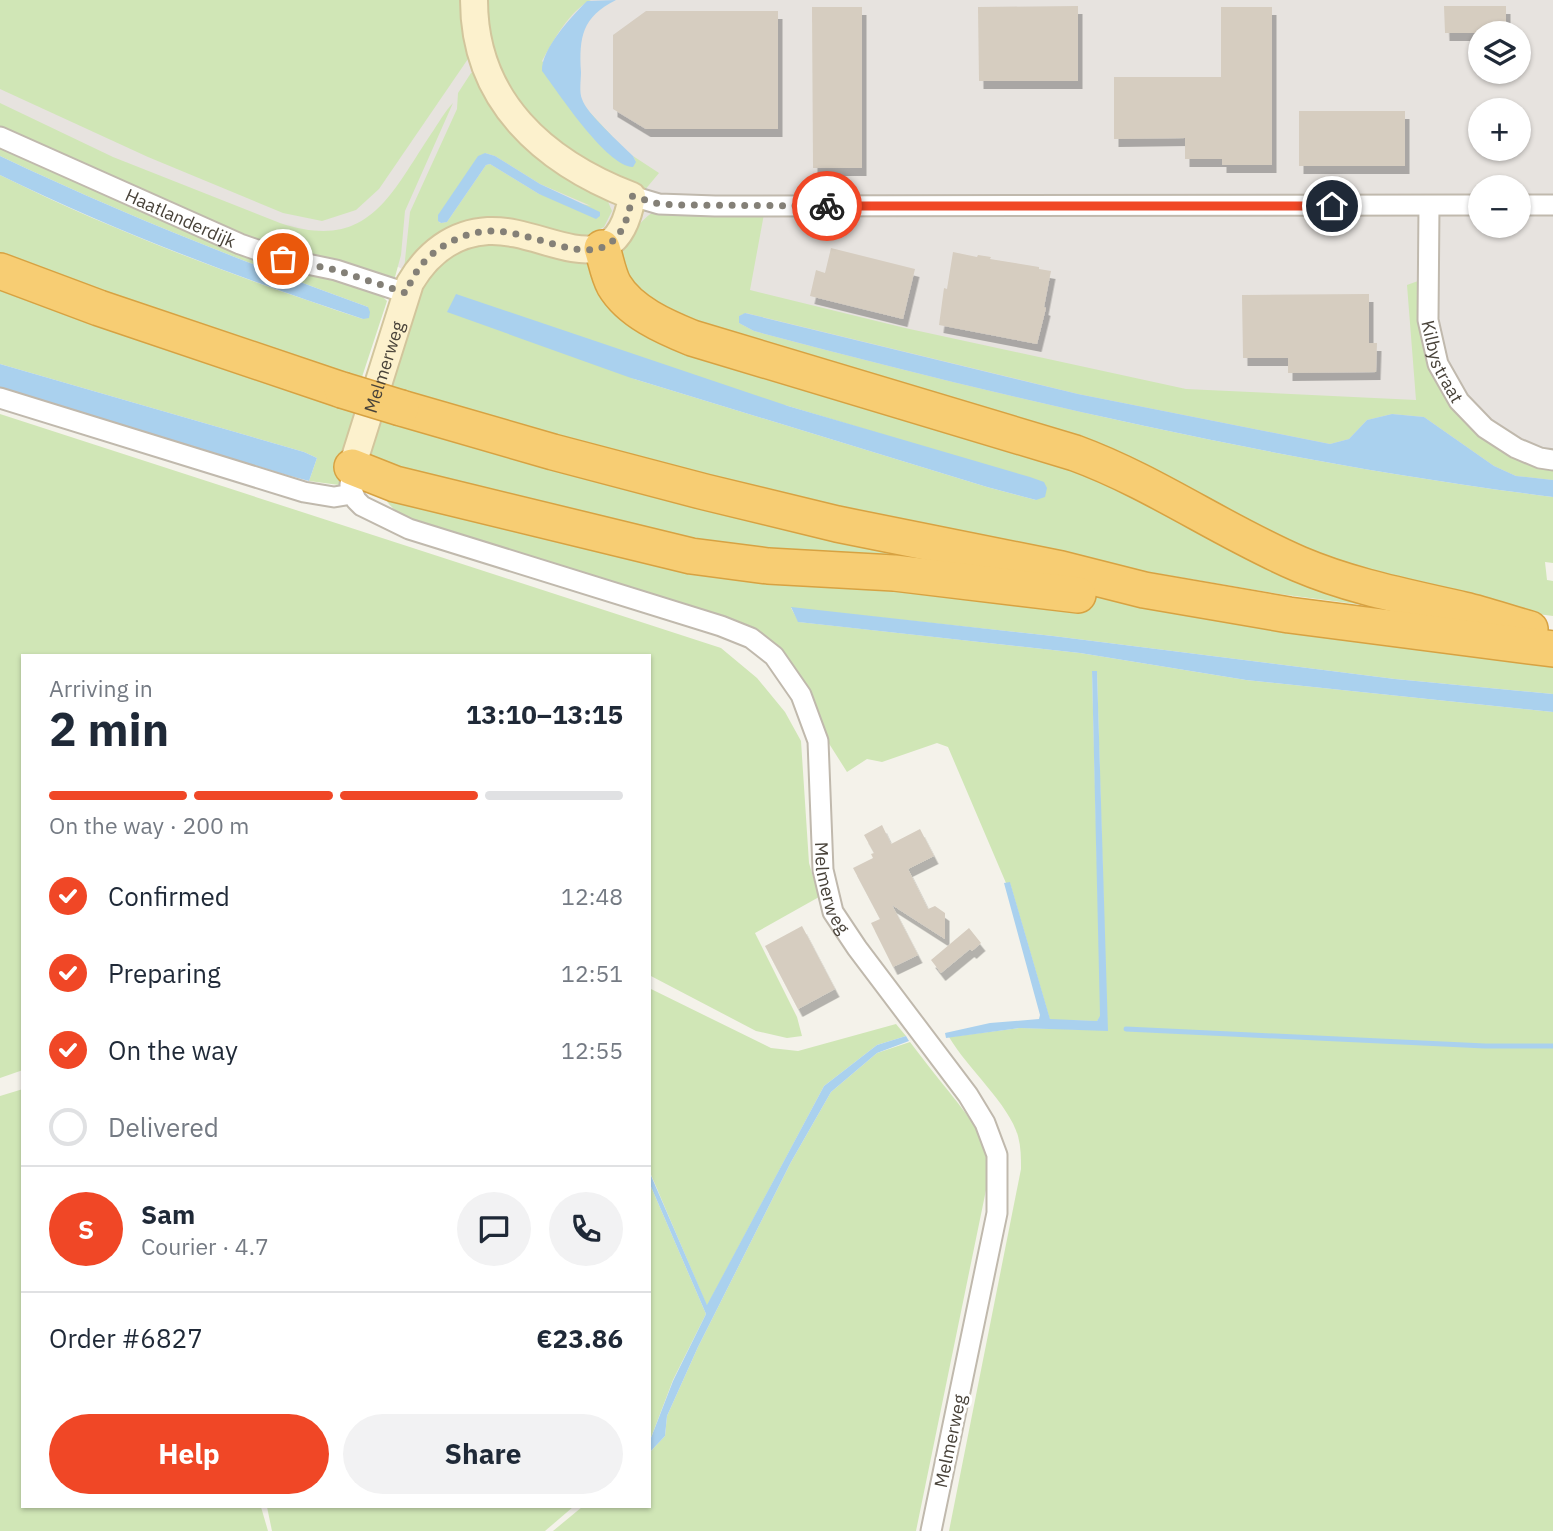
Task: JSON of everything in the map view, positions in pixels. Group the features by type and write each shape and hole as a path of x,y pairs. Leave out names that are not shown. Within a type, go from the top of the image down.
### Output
{"highway":[{"path":"602,248 610,276 624,297 655,320 692,338 1075,453 1110,466 1150,486 1265,549 1334,578 1378,591 1465,610 1545,636"},
{"path":"0,271 99,308 401,408 528,445 836,524 1061,569 1144,590 1262,611 1545,636"},
{"path":"352,480 405,487 650,548 704,558 768,566 945,578 1238,615 1262,611"},
{"path":"1061,569 1142,577 1545,636"}],"street":[{"path":"474,0 474,24 481,55 493,82 536,141 589,178 659,204 1468,205"},
{"name":"Haatlanderdijk","path":"0,137 240,244 283,259 336,270 406,293"},
{"path":"602,248 622,230 628,218 632,196"},
{"path":"1531,205 1553,205"},
{"name":"Kilbystraat","path":"1429,206 1428,320 1438,364 1459,401 1485,428 1516,448 1539,458 1553,460"},
{"name":"Melmerweg","path":"602,248 575,249 498,232 468,234 456,238 428,258 418,269 406,293 352,480 362,506 421,534 721,626 751,638 774,656 801,695 818,741 823,870 833,912 968,1095 985,1122 997,1154 997,1213 931,1531"},
{"path":"0,398 303,492 334,497 352,480"}],"shaded area":[{"path":"0,0 1553,0 1553,491 484,314 382,258 258,232 0,114"}],"green space":[{"path":"0,0 460,0 470,56 379,189 356,210 322,221 283,213 148,157 0,89"},
{"path":"483,0 591,0 569,18 542,61 636,162 633,156 659,173 644,191 583,166 518,105 497,66"},
{"path":"479,72 606,197 612,211 604,227 584,237 574,238 518,223 404,270 410,212 457,109 458,93 471,73","holes":["485,153 495,156 540,184 591,206 539,194 490,164 486,165 447,222 440,223 438,220"]},
{"path":"0,103 113,157 280,223 310,230 335,230 355,224 373,213 388,197 453,103 405,211 401,255 395,277 390,280 286,253 136,193 0,128"},
{"path":"0,144 379,293 387,301 362,377 211,334 0,261 0,175 134,235 270,287 363,319 368,307 136,217 0,156"},
{"path":"653,212 676,215 764,214 750,290 905,328 1186,389 1416,400 1407,285 1418,281 1419,322 1423,346 1443,389 1463,417 1486,440 1517,460 1553,469 1553,480 1516,476 1494,466 1424,417 1392,414 1367,420 1349,439 1330,444 1078,394 746,313 739,316 739,323 754,331 853,357 1151,428 1351,467 1553,497 1553,563 1545,562 1547,580 1553,581 1553,616 1470,605 1251,534 660,317 619,265 631,236"},
{"path":"497,240 588,262 611,294 1099,466 1463,618 1279,594 999,547 717,484 384,388 415,290 440,256","holes":["631,378 788,406 1044,483 1036,500"]},
{"path":"0,288 361,407 339,485 309,481 317,458 304,452 0,364"},
{"path":"377,412 1553,661 1553,694 1395,679 1053,636 791,608 799,622 1080,653 1246,680 1553,712 1553,1531 949,1531 1021,1169 1018,1136 1006,1111 949,1037 1019,1028 1107,1030 1097,671 1092,672 1101,1016 1097,1021 1050,1020 1010,883 1006,883 948,747 937,743 882,762 867,759 847,772 828,742 789,665 670,601 563,566 419,527 408,521 381,494 372,470 370,445"},
{"path":"0,414 721,648 757,678 785,712 801,741 809,863 819,897 755,933 797,1017 802,1036 787,1038 756,1031 651,976 651,654 21,654 21,1071 0,1078"},
{"path":"651,989 771,1048 798,1051 896,1024 906,1036 877,1045 824,1086 707,1306 651,1175"},
{"path":"910,1042 975,1127 985,1149 987,1161 986,1190 916,1531 553,1531 581,1508 651,1508 651,1451 665,1436 667,1416 698,1347 791,1162 831,1092 877,1053"},
{"path":"21,1090 21,1508 261,1508 268,1531 0,1531 0,1096"},
{"path":"651,1187 706,1314 673,1380 651,1438"},
{"path":"267,1508 572,1508 545,1531 272,1531"}],"water":[{"path":"616,0 596,14 585,29 581,48 581,93 590,112 633,156 636,162 633,167 610,155 597,142 542,71 546,53 552,43 587,1"},
{"path":"485,153 495,156 540,184 600,212 600,216 596,219 539,194 490,164 486,165 447,222 441,223 438,221 438,215 478,156"},
{"path":"0,156 182,236 368,307 369,318 363,319 270,287 89,216 0,175"},
{"path":"456,294 788,406 1030,477 1044,482 1047,488 1045,497 1036,500 987,487 631,378 447,312"},
{"path":"745,313 1078,394 1330,444 1349,439 1367,420 1392,414 1424,417 1494,466 1516,476 1553,480 1553,497 1351,467 1151,428 952,382 754,331 739,323 739,316"},
{"path":"0,364 317,458 309,481 283,474 0,387"},
{"path":"791,607 1053,636 1395,679 1553,694 1553,712 1246,680 1080,653 798,622"},
{"path":"1092,671 1097,671 1108,1031 1019,1028 946,1038 945,1033 990,1023 1039,1019 1004,883 1010,882 1050,1019 1097,1021 1100,1016"},
{"path":"906,1036 909,1041 877,1053 831,1092 791,1162 698,1347 667,1416 665,1436 651,1451 651,1438 673,1381 706,1314 651,1187 651,1176 707,1305 824,1086 877,1045"}],"building":[{"path":"1078,6 1078,81 979,81 978,7"},
{"path":"1444,6 1506,6 1506,21 1468,21 1468,33 1445,33"},
{"path":"812,7 862,7 862,168 813,168"},
{"path":"1221,7 1272,7 1272,165 1222,165 1222,159 1185,159 1185,138 1114,139 1114,77 1221,77"},
{"path":"646,11 778,11 778,129 646,129 613,109 613,35"},
{"path":"1299,111 1405,111 1405,166 1299,166"},
{"path":"831,248 915,269 903,319 810,296 816,270 825,273"},
{"path":"953,252 991,257 990,259 1051,271 1037,344 939,325"},
{"path":"1369,294 1369,343 1377,343 1376,372 1288,373 1288,358 1243,358 1242,295"},
{"path":"882,825 891,844 920,829 934,856 908,869 928,909 935,906 945,913 945,939 892,905 918,955 893,967 871,923 880,919 853,868 873,858 871,854 874,853 864,835"},
{"path":"802,926 835,989 798,1009 765,946"},
{"path":"969,928 981,943 941,973 931,960"}],"waterway":[{"path":"1126,1029 1485,1046 1553,1046"}],"way so far":[{"path":"283,259 336,270 406,293 418,269 428,258 439,248 468,234 498,232 575,249 602,248 618,236 625,225 632,196 659,204 827,206"}],"route":[{"path":"827,206 1332,206"}]}
